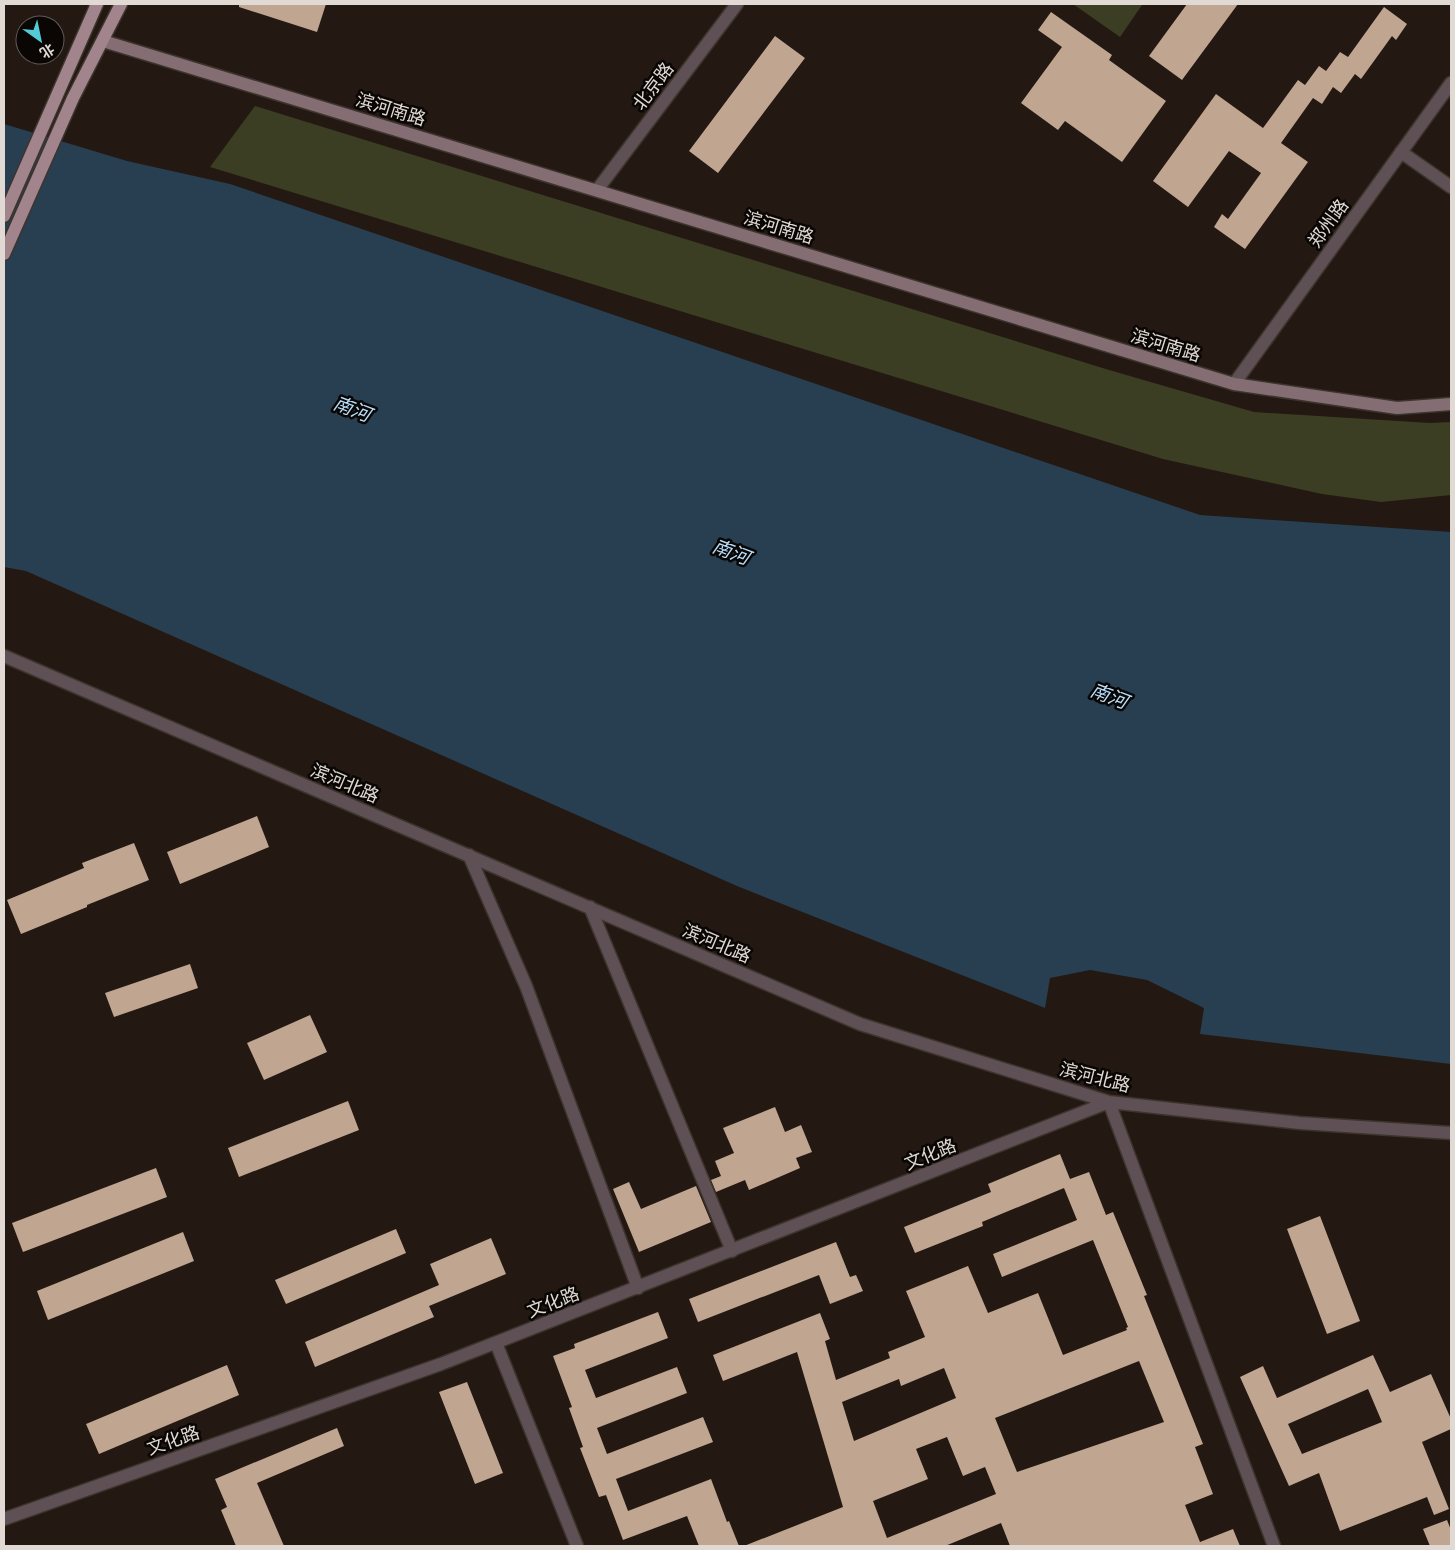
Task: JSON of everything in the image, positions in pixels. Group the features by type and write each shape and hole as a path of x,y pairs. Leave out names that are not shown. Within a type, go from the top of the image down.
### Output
{"main road":[{"path":"4,216 97,4"},
{"path":"4,254 73,98 121,4"},
{"name":"滨河南路","path":"103,41 1234,384 1397,408 1451,404"}],"street":[{"name":"北京路","path":"597,190 737,4"},
{"name":"郑州路","path":"1234,384 1451,83"},
{"path":"1401,152 1451,187"},
{"name":"滨河北路","path":"4,656 860,1024 1110,1102 1300,1122 1451,1133"},
{"path":"469,855 526,986 638,1288"},
{"path":"590,907 732,1251"},
{"path":"1110,1102 1274,1546"},
{"name":"文化路","path":"4,1519 432,1368 1110,1102"},
{"path":"496,1343 577,1546"}],"green space":[{"path":"1073,4 1140,4 1142,5 1120,37"},
{"path":"255,106 1109,370 1254,412 1430,423 1451,422 1451,495 1381,502 1322,494 1163,459 210,167"}],"water":[{"name":"南河","path":"4,124 127,161 230,184 1200,515 1451,532 1451,1064 1200,1034 1204,1008 1147,980 1090,970 1050,978 1045,1008 737,886 26,571 4,567"}],"building":[{"path":"239,4 326,4 317,32 239,7"},
{"path":"1187,4 1238,4 1182,80 1149,56"},
{"path":"1384,7 1407,24 1396,40 1392,36 1361,79 1355,74 1341,93 1333,87 1322,104 1313,98 1281,143 1308,162 1245,249 1214,227 1222,214 1228,219 1261,173 1229,151 1188,207 1153,181 1216,94 1263,128 1298,80 1305,85 1319,66 1326,71 1340,52 1348,57"},
{"path":"1051,12 1112,55 1109,60 1166,101 1122,162 1065,121 1058,130 1021,103 1062,47 1038,30"},
{"path":"775,36 805,58 718,173 689,151"},
{"path":"257,816 269,847 180,884 167,852"},
{"path":"134,843 149,880 21,934 7,900 84,868 82,863"},
{"path":"190,964 198,988 114,1017 105,993"},
{"path":"310,1015 327,1052 264,1080 247,1043"},
{"path":"348,1101 359,1130 239,1177 228,1148"},
{"path":"775,1107 785,1132 801,1125 812,1152 796,1158 800,1168 749,1190 745,1180 716,1192 711,1180 721,1176 715,1161 734,1153 723,1128"},
{"path":"1060,1154 1070,1179 1089,1172 1106,1215 1113,1212 1147,1295 1144,1296 1203,1444 1195,1447 1213,1494 1185,1505 1200,1542 1233,1529 1240,1546 1010,1546 1001,1523 945,1546 744,1546 843,1507 797,1352 723,1381 713,1355 820,1313 830,1339 825,1341 836,1380 890,1358 888,1352 925,1337 906,1291 968,1266 988,1313 1038,1293 1063,1355 1127,1330 1126,1328 1128,1327 1093,1240 1002,1277 993,1254 1077,1220 1064,1188 982,1222 983,1226 915,1253 904,1227 991,1192 988,1184","holes":["1139,1361 1164,1422 1017,1472 995,1418","944,1368 956,1398 854,1441 842,1402 899,1379 901,1386","947,1437 963,1476 985,1467 996,1494 887,1538 873,1501 928,1479 916,1449"]},
{"path":"156,1168 167,1197 23,1252 12,1223"},
{"path":"629,1182 641,1209 696,1186 711,1222 639,1252 613,1189"},
{"path":"1320,1216 1360,1321 1327,1334 1287,1229"},
{"path":"396,1229 406,1253 286,1304 275,1280"},
{"path":"183,1232 194,1261 48,1320 37,1291"},
{"path":"491,1238 506,1274 429,1306 434,1317 315,1367 305,1342 439,1285 430,1264"},
{"path":"836,1242 850,1277 856,1275 863,1291 830,1304 819,1275 698,1322 689,1299"},
{"path":"658,1312 668,1338 585,1370 596,1398 677,1367 687,1393 597,1428 607,1454 703,1417 713,1442 616,1479 628,1511 711,1479 727,1522 729,1521 739,1546 699,1546 687,1516 623,1540 606,1495 599,1497 580,1448 583,1447 569,1408 572,1407 553,1356 575,1348 574,1344"},
{"path":"1373,1355 1390,1392 1431,1374 1451,1419 1451,1429 1422,1442 1449,1509 1434,1515 1427,1497 1340,1531 1319,1473 1289,1486 1240,1377 1263,1366 1277,1398","holes":["1368,1389 1382,1422 1302,1454 1288,1424"]},
{"path":"227,1365 239,1395 99,1454 86,1424"},
{"path":"467,1382 503,1473 475,1484 439,1392"},
{"path":"337,1428 344,1446 257,1483 284,1546 236,1546 221,1510 227,1507 215,1479"},
{"path":"1447,1520 1451,1530 1451,1546 1430,1546 1423,1529"}]}
